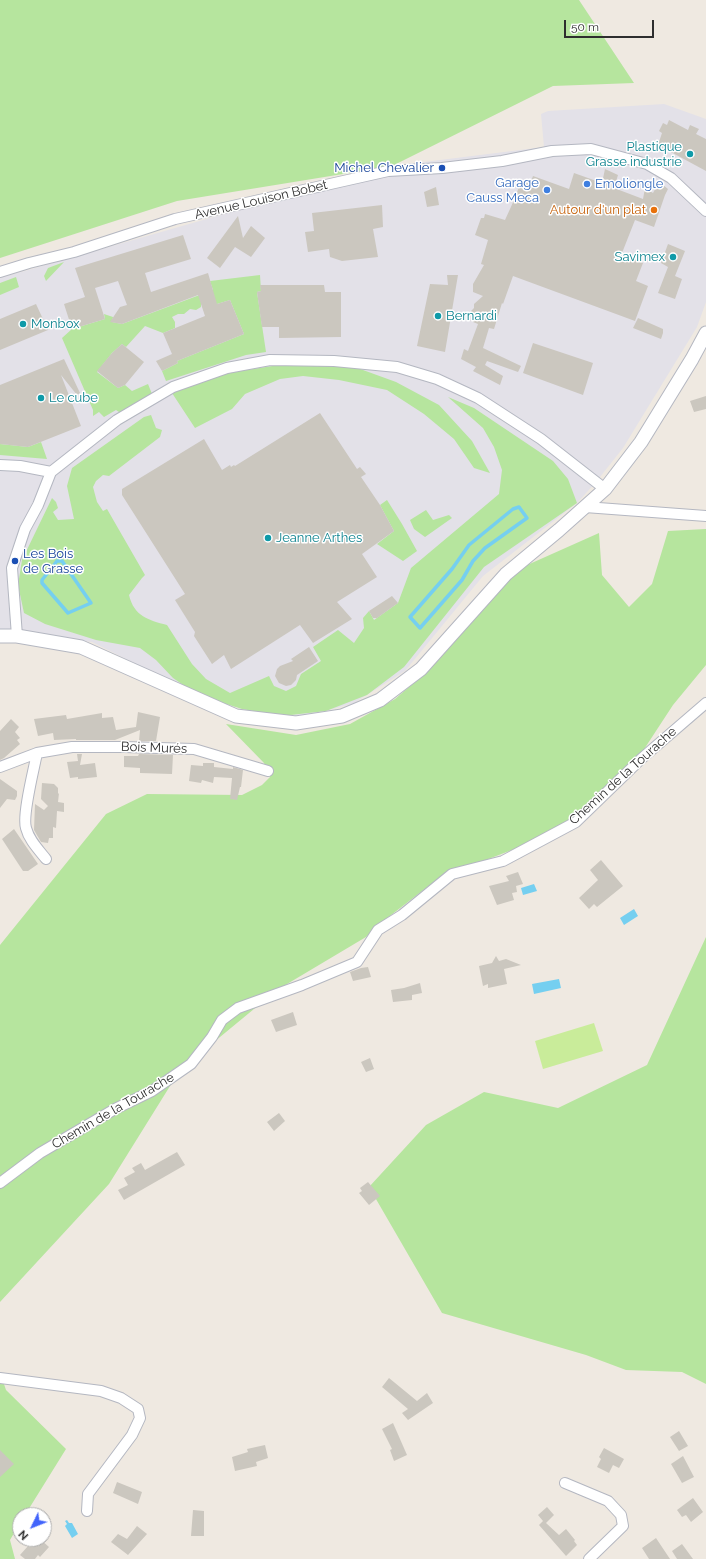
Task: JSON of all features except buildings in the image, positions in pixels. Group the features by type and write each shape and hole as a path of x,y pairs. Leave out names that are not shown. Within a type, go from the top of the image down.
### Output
{"street":[{"name":"Avenue Louison Bobet","path":"0,272 74,252 175,219 372,175 388,172 442,168 502,161 552,151 591,149 648,164 671,178 705,209"},
{"path":"0,636 17,636 81,647 236,716 296,723 342,716 380,700 421,669 506,574 605,489 641,442 692,359 706,332"},
{"path":"17,636 12,568 25,529 38,505 51,472 117,420 173,388 227,368 270,360 334,361 397,367 437,379 478,398 541,439 605,489"},
{"path":"0,465 20,466 51,472"},
{"path":"585,507 706,516"},
{"name":"Chemin de la Tourache","path":"0,1183 40,1153 115,1109 152,1091 191,1064 212,1037 222,1020 238,1008 357,962 378,930 402,915 452,874 504,861 576,822 640,759 706,703"},
{"name":"Bois Murés","path":"0,767 37,754 72,747 124,747 194,749 268,771"},
{"path":"37,754 26,812 25,826 32,843 46,859"},
{"path":"0,1378 101,1392 121,1398 138,1409 140,1418 132,1435 88,1494 87,1511"},
{"path":"565,1483 608,1501 621,1515 623,1526 589,1559"}],"shaded area":[{"path":"664,104 706,119 706,302 697,327 623,448 596,482 577,503 483,576 405,671 354,703 305,717 270,716 208,700 92,642 0,632 0,278 392,166 544,147 541,114 548,111"}],"green space":[{"path":"0,0 579,0 634,83 553,86 392,166 177,201 0,258"},
{"path":"64,262 46,281 44,276 48,268"},
{"path":"260,275 261,291 257,292 266,352 246,355 166,381 162,371 178,363 177,361 244,334 230,300 217,304 201,302 201,307 196,310 190,309 184,314 178,314 172,317 175,322 175,328 163,333 145,326 126,347 122,344 112,353 97,372 118,388 125,385 132,391 148,384 152,394 122,414 116,410 104,417 99,412 93,416 93,410 62,338 72,329 105,319 104,314 113,317 112,322 122,324 213,290 210,281"},
{"path":"16,277 19,287 0,295 0,283"},
{"path":"279,365 352,366 396,382 439,405 472,441 490,473 474,468 454,439 424,414 387,390 339,380 303,376 280,379 245,394 232,409 195,428 172,393 227,373"},
{"path":"448,397 474,408 553,461 568,479 577,503 484,567 404,667 367,695 326,711 282,716 242,709 198,695 173,678 156,660 140,648 96,640 45,624 24,613 18,585 22,560 52,498 56,502 58,508 53,512 58,520 74,519 67,486 72,468 144,417 151,415 156,428 162,430 160,437 109,476 103,475 96,481 93,487 97,502 103,511 107,509 145,575 129,595 134,608 148,619 167,625 192,664 206,679 230,693 269,676 274,686 286,691 296,686 301,674 321,661 313,647 338,630 354,643 364,628 363,618 369,611 374,620 398,603 411,568 499,494 502,470 494,447 483,428"},
{"path":"41,442 47,459 0,455 0,444 28,447"},
{"path":"387,500 417,551 403,561 377,544 394,531 380,505"},
{"path":"426,510 433,520 449,515 452,518 425,537 414,529 410,520"},
{"path":"706,529 706,665 673,705 637,760 585,811 556,833 439,878 382,922 366,937 277,990 180,1070 109,1184 0,1302 0,945 106,814 147,794 242,795 262,785 270,777 264,763 226,724 296,735 350,724 395,699 430,669 504,585 525,566 599,533 602,575 629,607 652,584 668,531"},
{"path":"706,937 706,1384 682,1372 626,1370 586,1355 442,1313 369,1187 426,1125 484,1092 558,1108 647,1065"},
{"path":"594,1023 603,1051 543,1069 535,1041"},
{"path":"0,1372 6,1390 66,1449 30,1507 12,1507 12,1537 10,1540 15,1559 0,1559"}],"water":[{"path":"534,884 537,891 523,895 521,888"},
{"path":"634,909 638,916 624,925 620,918"},
{"path":"559,979 561,988 534,994 532,984"},
{"path":"67,1520 69,1523 72,1523 78,1534 72,1538 65,1526 67,1524 65,1521"}],"waterway":[{"path":"519,507 527,518 485,548 473,561 462,580 420,628 410,617 452,569 469,545 513,509 519,507"},
{"path":"57,561 62,561 91,603 68,613 42,583 42,580 57,561"}],"place":[{"name":"Plastique Grasse industrie","path":"690,154"},
{"name":"Michel Chevalier","path":"442,168"},
{"name":"Emoliongle","path":"587,184"},
{"name":"Garage Causs Meca","path":"547,190"},
{"name":"Autour d'un plat","path":"654,210"},
{"name":"Savimex","path":"673,257"},
{"name":"Bernardi","path":"438,316"},
{"name":"Monbox","path":"23,324"},
{"name":"Le cube","path":"41,398"},
{"name":"Jeanne Arthes","path":"268,538"},
{"name":"Les Bois de Grasse","path":"15,561"}]}
